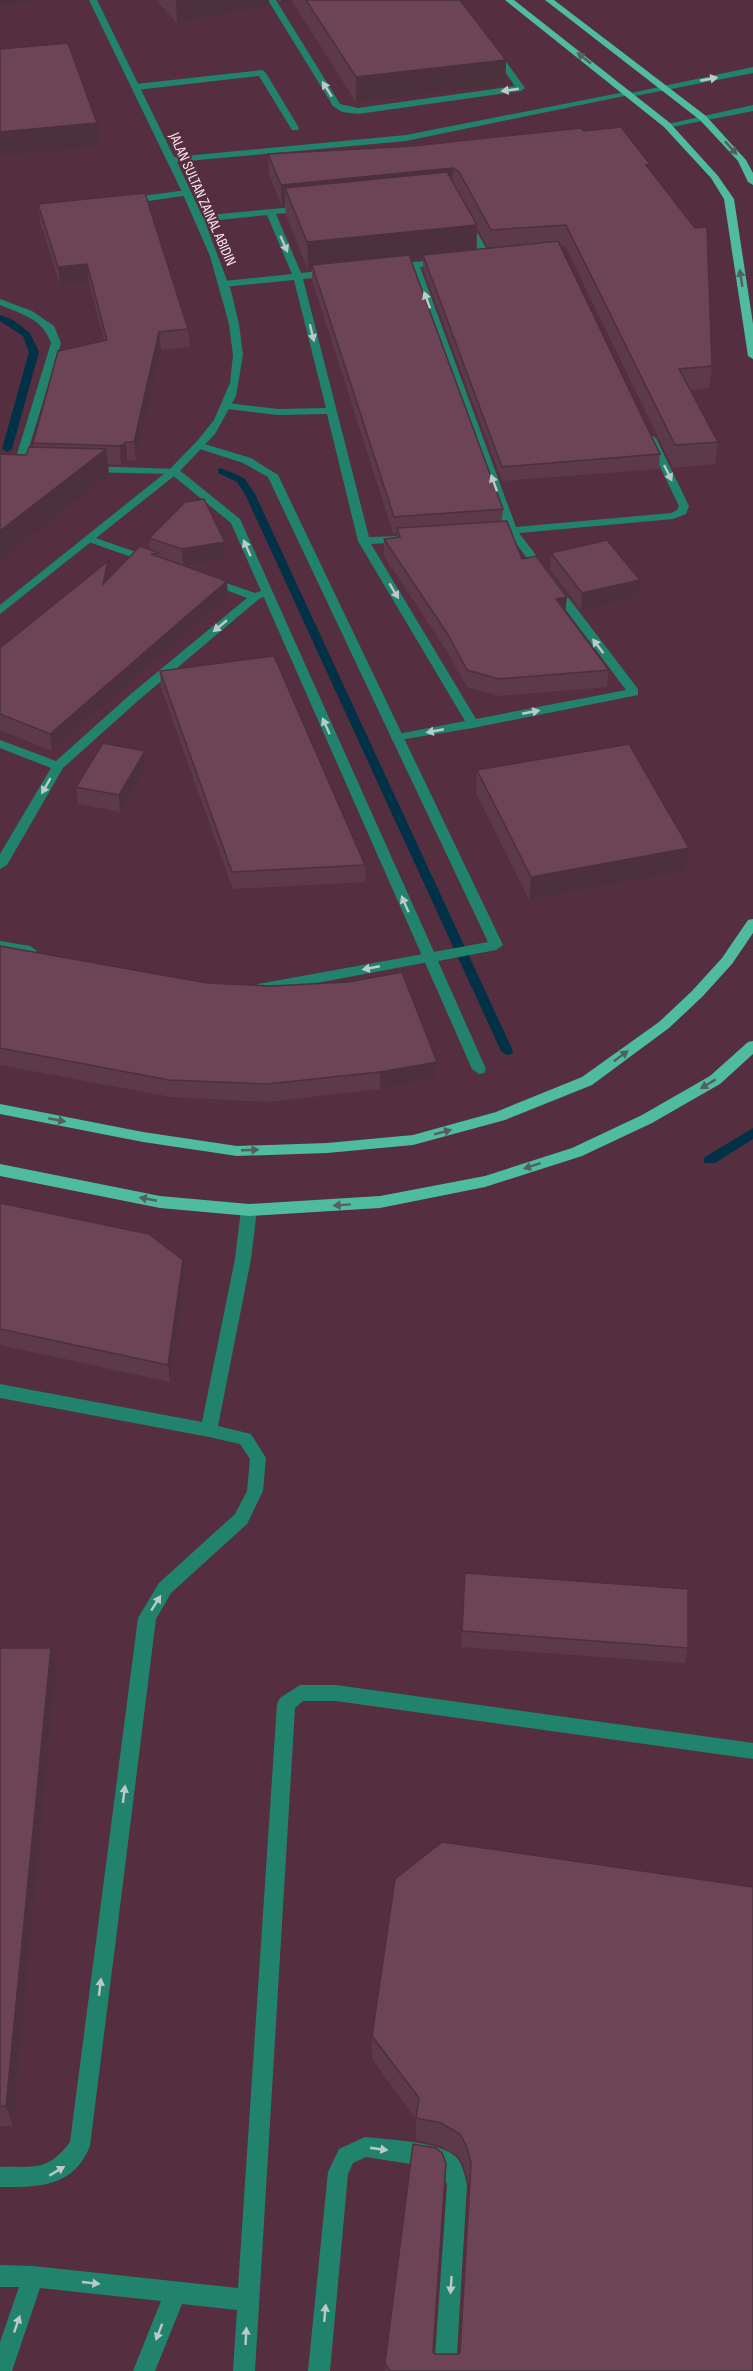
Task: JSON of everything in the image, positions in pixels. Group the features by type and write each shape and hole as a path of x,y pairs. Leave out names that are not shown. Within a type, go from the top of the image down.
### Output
{"main road":[{"path":"509,0 667,125 714,176 729,199 753,356"},
{"path":"549,0 703,118 742,160 753,182"},
{"path":"0,1109 143,1137 237,1151 327,1148 413,1140 500,1116 587,1081 663,1025 697,994 727,961 753,922"},
{"path":"0,1170 160,1202 249,1210 380,1202 485,1181 577,1152 646,1119 716,1080 753,1047"}],"street":[{"name":"JALAN SULTAN ZAINAL ABIDIN","path":"1,611 174,471 201,446 227,405 235,385 238,366 237,345 224,284 199,219 93,0"},
{"path":"272,0 337,106 345,110 358,111 521,88 489,44"},
{"path":"171,160 406,138 753,70"},
{"path":"742,72 753,81"},
{"path":"136,87 262,73 295,128"},
{"path":"667,125 753,108"},
{"path":"117,202 187,193"},
{"path":"199,219 315,208"},
{"path":"270,212 298,277 364,541 473,724"},
{"path":"463,215 486,257"},
{"path":"474,259 496,256"},
{"path":"380,268 450,261"},
{"path":"398,738 634,692 512,531 414,265"},
{"path":"224,284 345,272"},
{"path":"0,302 29,313 51,328 56,343 14,467 42,468"},
{"path":"227,405 278,412 331,411"},
{"path":"478,533 673,516 682,512 684,506 648,431"},
{"path":"201,446 238,456 257,464 273,475 496,945 261,989 241,988"},
{"path":"78,469 174,471 236,521 261,595 479,1069"},
{"path":"364,541 421,537"},
{"path":"90,539 161,564"},
{"path":"192,575 261,595"},
{"path":"0,865 58,766 136,696 261,595"},
{"path":"0,744 58,766"},
{"path":"0,946 45,954"},
{"path":"209,1430 243,1259 249,1210"},
{"path":"0,1391 209,1430 245,1439 258,1458 255,1491 241,1519 210,1550 165,1588 147,1618 80,2146 68,2164 50,2176 0,2177"},
{"path":"244,2371 286,1704 300,1693 336,1693 753,1751"},
{"path":"319,2371 338,2172 346,2156 365,2147 440,2158 451,2167 458,2185 445,2371"},
{"path":"0,2276 33,2277 248,2300"},
{"path":"1,2371 33,2277"},
{"path":"144,2371 175,2293"}],"building":[{"path":"306,0 460,0 506,60 356,77"},
{"path":"68,43 97,123 0,132 0,49"},
{"path":"621,127 650,164 646,165 695,228 707,227 712,366 679,369 718,442 675,445 566,225 491,230 459,172 453,168 281,185 268,154 413,146 581,128 584,131"},
{"path":"447,172 477,225 307,242 285,188"},
{"path":"145,193 188,329 159,332 134,442 126,442 120,446 33,443 58,351 107,340 87,264 58,267 38,204"},
{"path":"558,241 660,454 502,467 423,255"},
{"path":"409,255 503,509 394,517 312,265"},
{"path":"29,447 106,449 0,531 0,454 26,455"},
{"path":"204,499 225,542 182,549 149,538 185,502"},
{"path":"507,521 522,559 536,556 567,597 556,599 609,670 499,679 467,670 447,633 384,539 400,537 397,528"},
{"path":"607,540 640,580 582,593 551,553"},
{"path":"140,546 159,553 151,554 227,581 50,734 0,714 0,648 108,561 103,584"},
{"path":"274,656 365,865 232,872 160,671"},
{"path":"103,743 145,751 119,795 76,787"},
{"path":"629,744 689,848 531,877 477,770"},
{"path":"0,946 207,983 272,986 348,982 402,972 437,1062 380,1072 267,1084 169,1080 0,1048"},
{"path":"0,1203 149,1234 183,1260 168,1365 0,1329"},
{"path":"465,1573 688,1589 688,1648 462,1631"},
{"path":"0,1648 51,1648 6,2106 0,2106"},
{"path":"442,1842 753,1887 753,2371 390,2371 385,2363 413,2144 436,2148 442,2153 446,2163 433,2352 435,2354 458,2354 460,2352 471,2163 466,2145 460,2134 441,2123 416,2118 419,2098 372,2036 395,1879"}],"waterway":[{"path":"0,318 10,322 27,335 34,352 7,449"},
{"path":"221,471 241,480 250,494 507,1051"},
{"path":"710,1160 753,1133"}]}
